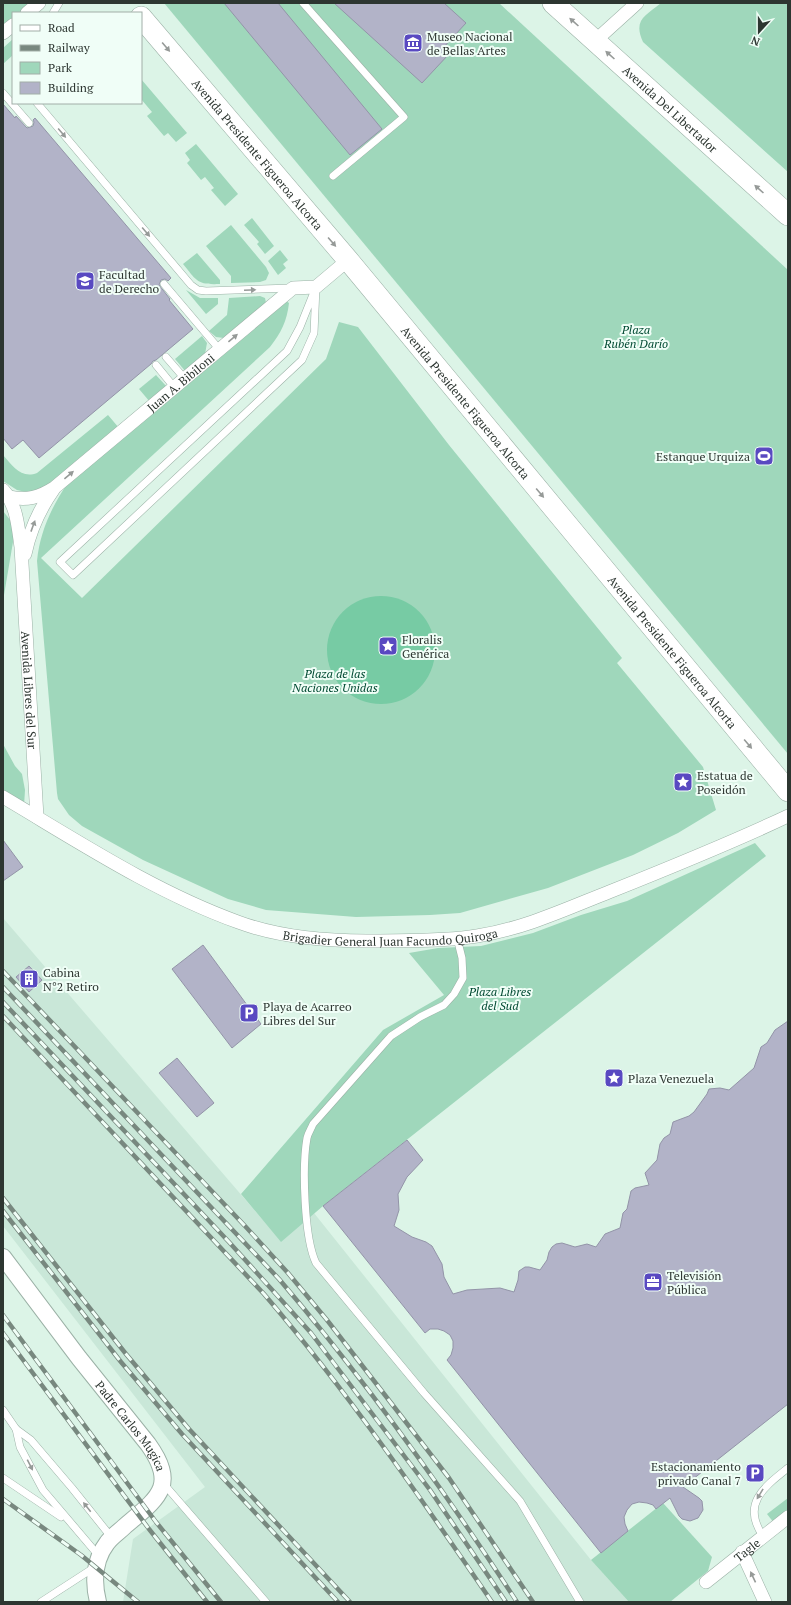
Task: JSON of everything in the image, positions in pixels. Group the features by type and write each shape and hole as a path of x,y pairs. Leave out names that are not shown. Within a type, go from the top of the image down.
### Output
{"main road":[{"path":"129,3 137,12"},
{"name":"Avenida Del Libertador","path":"553,3 788,215"},
{"name":"Avenida Presidente Figueroa Alcorta","path":"142,18 348,260 788,791"}],"street":[{"path":"28,12 39,3"},
{"path":"595,41 636,3"},
{"path":"3,33 12,26"},
{"path":"293,288 316,287 348,260"},
{"name":"Juan A. Bibiloni","path":"6,493 20,499 29,499 42,495 54,488 293,288"},
{"name":"Avenida Libres del Sur","path":"23,563 35,520 54,488"},
{"name":"Avenida Libres del Sur","path":"6,493 17,520 23,563 38,817"},
{"name":"Brigadier General Juan Facundo Quiroga","path":"3,797 144,879 239,923 296,936 346,941 457,938 497,932 549,916 691,859 788,816"},
{"name":"Padre Carlos Mugica","path":"3,1257 79,1358 158,1457 162,1467 164,1475 163,1482 155,1500 107,1543 98,1562 95,1588 98,1602"},
{"name":"Tagle","path":"706,1582 788,1517"},
{"path":"742,1552 765,1602"}],"lane":[{"path":"54,12 59,3"},
{"path":"303,3 404,117 333,176"},
{"path":"3,93 12,103"},
{"path":"13,104 29,123"},
{"path":"38,104 194,288 206,292 293,288"},
{"path":"164,284 220,350"},
{"path":"316,287 314,332 302,360 73,575 60,562 287,351 300,327 316,287"},
{"path":"166,357 185,379"},
{"path":"156,365 174,387"},
{"path":"457,938 462,958 463,978 454,994 444,1005 420,1017 391,1036 313,1124 307,1137 304,1170 309,1240 312,1254 321,1269 424,1393 520,1501 580,1602"},
{"path":"3,1410 16,1429 31,1440 112,1538"},
{"path":"16,1429 20,1447 43,1490 98,1562 41,1602"},
{"path":"763,1536 758,1529 754,1517 754,1506 757,1497 767,1484 788,1468"},
{"path":"3,1478 68,1522"},
{"path":"163,1482 266,1602"}],"shaded area":[{"path":"381,596 402,600 419,612 431,629 435,650 431,671 419,688 402,700 381,704 360,700 343,688 331,671 327,650 331,629 343,612 360,600"},
{"path":"3,918 281,1241 314,1213 591,1560 629,1602 123,1602 133,1539 205,1487 3,1226"}],"green space":[{"path":"3,3 31,3 21,12 12,12 12,20 3,28"},
{"name":"Plaza Rubén Darío","path":"164,3 499,3 788,270 788,754"},
{"path":"661,3 788,3 788,172 643,42 640,35 640,23 646,15"},
{"path":"12,40 12,56 3,64 3,48"},
{"path":"142,80 187,133 176,142 168,133 164,136 147,116 152,112 142,100"},
{"path":"196,144 238,194 225,206 211,190 214,188 205,177 201,180 187,163 190,160 185,153"},
{"path":"252,218 274,246 265,254 257,244 259,242 244,225"},
{"path":"231,225 266,267 269,273 266,280 260,282 231,283 231,276 206,246"},
{"path":"280,250 288,260 283,264 286,268 278,275 268,261"},
{"path":"197,253 220,280 220,284 206,284 198,281 183,264"},
{"path":"186,290 200,298 218,298 218,304 206,314"},
{"path":"260,296 265,298 266,303 224,338 216,337 209,331 227,315 229,298"},
{"name":"Plaza de las Naciones Unidas","path":"285,300 289,303 285,321 270,347 41,558 82,598 326,359 339,322 358,327 449,445 622,658 617,663 703,767 716,810 678,833 633,855 548,888 460,913 356,917 266,910 228,899 143,860 82,826 69,815 58,799 57,793 37,561 38,550 47,521 67,484"},
{"path":"202,336 207,343 205,354 186,372 175,359"},
{"path":"156,375 167,387 150,402 139,389"},
{"path":"108,415 119,428 44,489 26,492 17,490 3,481 3,455 22,473 37,473"},
{"path":"3,511 11,521 14,536 3,601"},
{"path":"3,744 15,766 22,774 25,790 24,806 3,792"},
{"name":"Plaza Libres del Sud","path":"755,843 766,856 323,1206 281,1242 241,1194 383,1030 444,995 409,953 438,948 481,946 533,933 581,915 627,901"},
{"path":"788,1498 788,1512 774,1523 767,1514"},
{"path":"663,1503 712,1557 708,1571 670,1602 629,1602 591,1560"}],"building":[{"path":"224,3 278,3 382,129 350,155"},
{"name":"Museo Nacional de Bellas Artes","path":"334,3 444,3 466,23 443,48 449,54 422,83"},
{"name":"Facultad de Derecho","path":"3,104 15,118 16,116 27,128 33,126 33,120 35,118 171,278 168,281 165,279 161,280 159,285 170,299 169,300 193,329 39,458 23,440 12,449 3,438"},
{"path":"3,840 23,867 3,881"},
{"path":"203,945 261,1024 232,1048 172,969"},
{"name":"Cabina N°2 Retiro","path":"29,966 42,980 29,992 16,977"},
{"name":"Televisión Pública","path":"788,1021 788,1404 683,1487 702,1501 703,1510 698,1518 690,1521 682,1519 670,1498 656,1509 653,1505 647,1503 639,1502 632,1504 624,1517 628,1531 601,1553 447,1360 451,1355 453,1348 453,1341 450,1335 438,1329 430,1329 425,1333 323,1206 407,1140 423,1160 407,1177 398,1194 399,1210 394,1226 412,1237 432,1246 442,1264 444,1277 453,1294 467,1290 500,1288 514,1292 519,1271 525,1267 540,1270 547,1260 552,1247 556,1244 562,1243 575,1247 587,1244 596,1247 605,1234 620,1228 623,1213 627,1209 631,1191 635,1188 649,1185 645,1173 657,1160 660,1144 664,1138 670,1134 673,1122 689,1116 694,1112 709,1089 720,1088 729,1090 754,1068 761,1047 767,1043 775,1030"},
{"path":"177,1058 214,1103 197,1117 159,1073"}],"railway":[{"path":"3,971 288,1273 327,1320 449,1478 533,1602"},
{"path":"3,987 279,1279 343,1357 433,1477 517,1602"},
{"path":"3,1002 229,1242 311,1333 430,1490 506,1602"},
{"path":"3,1016 264,1294 295,1331 354,1406 492,1602"},
{"path":"3,1198 126,1354 189,1429 350,1602"},
{"path":"3,1211 121,1362 182,1434 338,1602"},
{"path":"3,1315 156,1522 221,1602"},
{"path":"3,1333 149,1529 207,1602"},
{"path":"3,1499 81,1555 138,1602"}],"place":[{"name":"Museo Nacional de Bellas Artes","path":"413,43"},
{"name":"Facultad de Derecho","path":"85,281"},
{"name":"Estanque Urquiza","path":"764,456"},
{"name":"Floralis Genérica","path":"388,646"},
{"name":"Estatua de Poseidón","path":"683,782"},
{"name":"Cabina N°2 Retiro","path":"29,979"},
{"name":"Playa de Acarreo Libres del Sur","path":"249,1013"},
{"name":"Plaza Venezuela","path":"614,1078"},
{"name":"Televisión Pública","path":"653,1282"},
{"name":"Estacionamiento privado Canal 7","path":"755,1473"}]}
